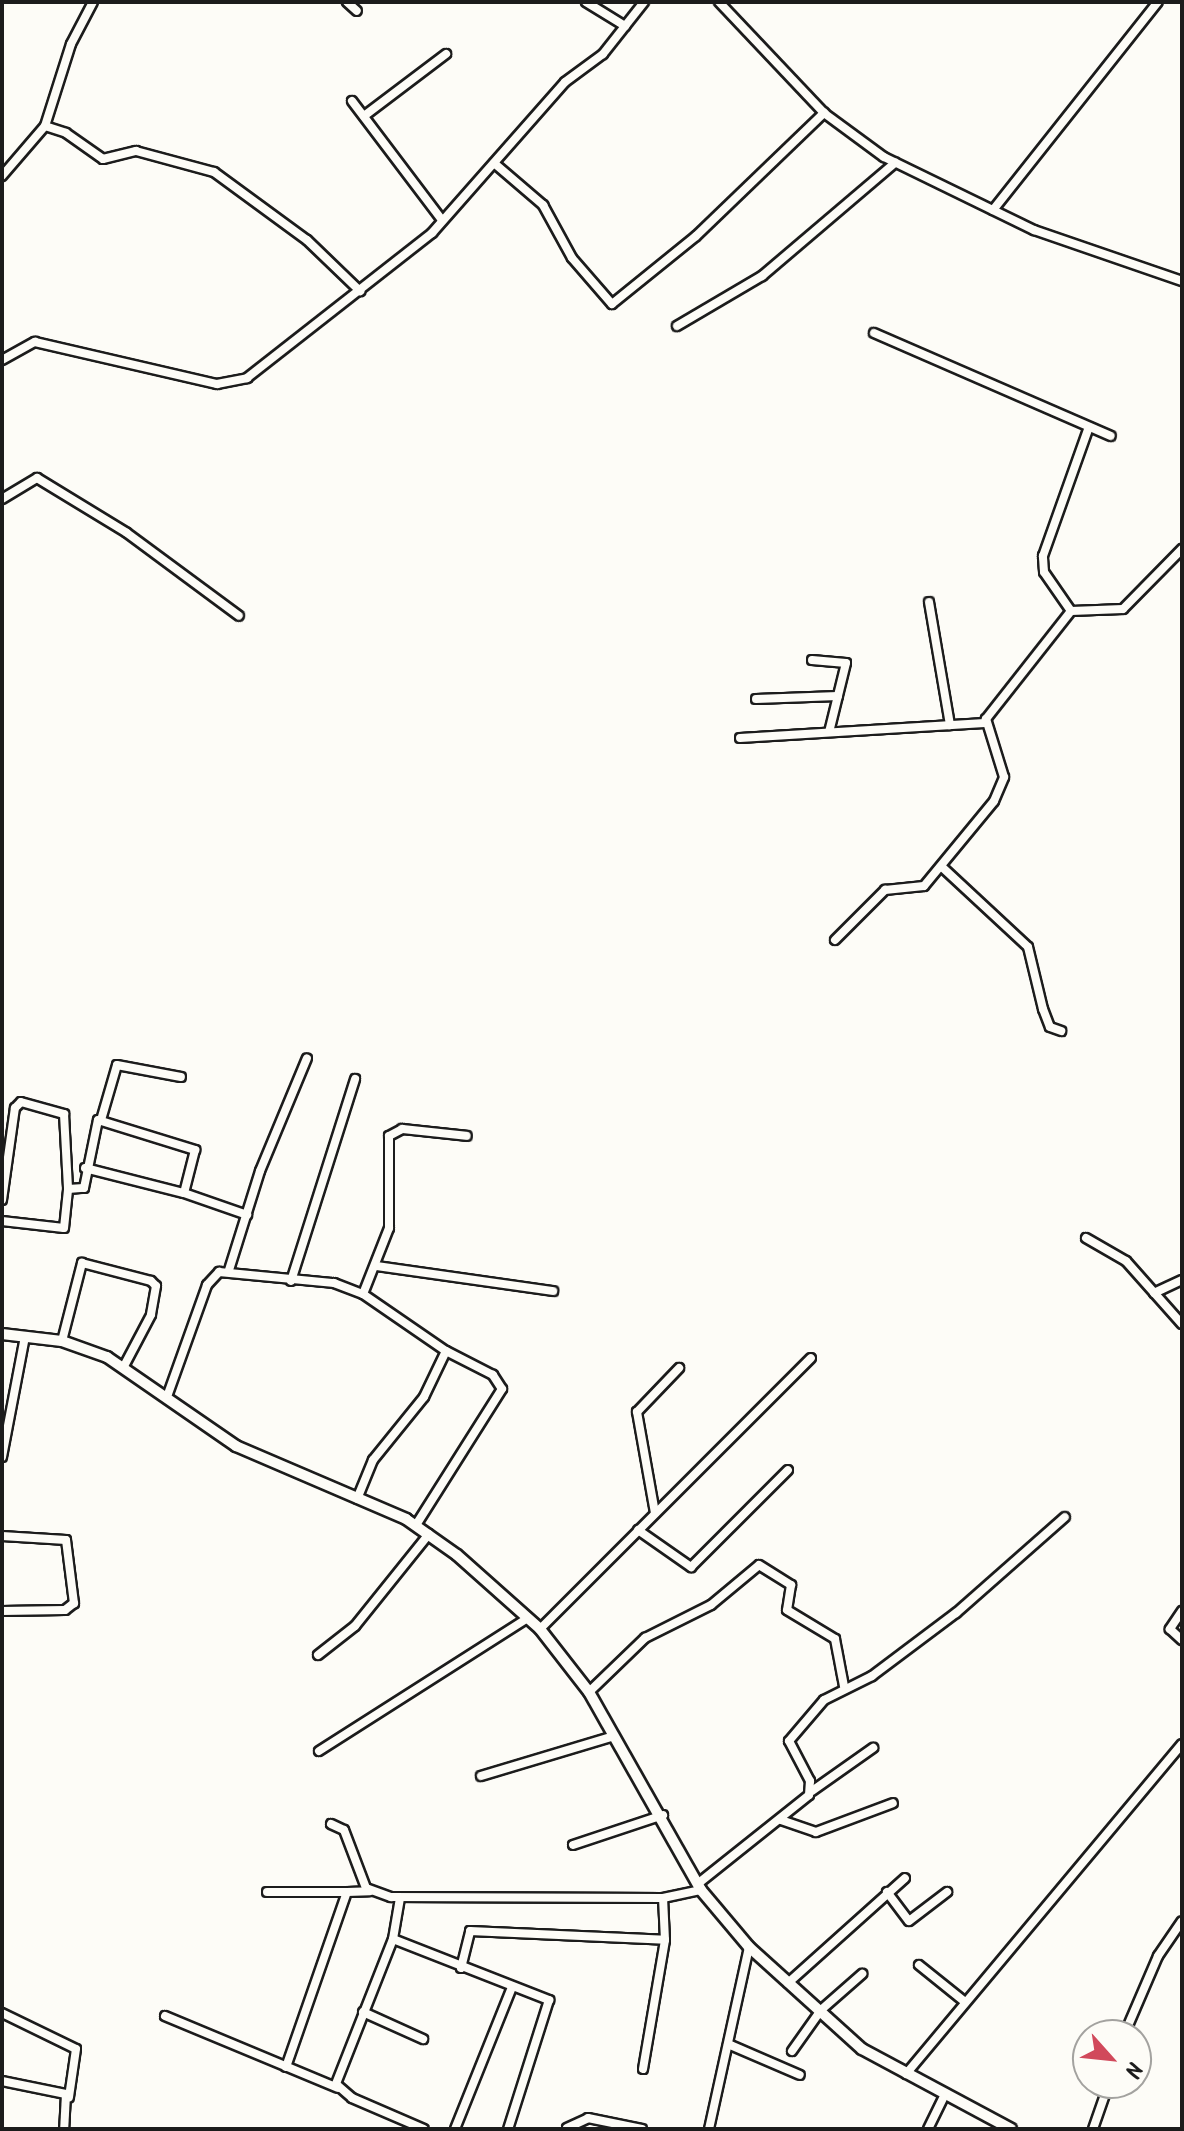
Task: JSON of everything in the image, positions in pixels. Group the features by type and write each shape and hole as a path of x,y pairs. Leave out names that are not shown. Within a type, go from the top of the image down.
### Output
{"street":[{"path":"2,176 45,126 71,44 93,2"},
{"path":"347,2 357,11"},
{"path":"586,2 625,26"},
{"path":"2,360 35,342 217,384 238,381 360,291 442,220 565,82 588,68 644,2"},
{"path":"719,2 824,113 895,163 1078,247 1182,281"},
{"path":"993,210 1158,2"},
{"path":"364,116 446,54"},
{"path":"352,101 442,220"},
{"path":"494,163 543,205 572,258 612,304 696,236 824,113"},
{"path":"45,126 66,133 103,159 136,151 214,172 307,240 360,291"},
{"path":"677,326 762,276 895,163"},
{"path":"874,333 1111,436"},
{"path":"1071,611 1044,572 1043,556 1089,427"},
{"path":"2,499 37,478 127,533 239,616"},
{"path":"835,940 885,890 919,889 942,867 1004,781 985,723 996,699 1071,611 1123,609 1182,549"},
{"path":"929,602 950,725"},
{"path":"812,660 846,663 829,732"},
{"path":"756,699 838,696"},
{"path":"740,738 985,723"},
{"path":"942,867 1028,947 1050,1027 1061,1031"},
{"path":"168,1394 207,1285 229,1270 307,1058"},
{"path":"68,1189 84,1188 92,1128 101,1120 117,1065 181,1077"},
{"path":"291,1281 355,1079"},
{"path":"2,1200 15,1108 21,1102 64,1114 68,1189 64,1228 2,1221"},
{"path":"101,1120 195,1150 184,1193"},
{"path":"363,1294 377,1266 389,1228 389,1136 402,1129 467,1136"},
{"path":"85,1168 184,1193 247,1215"},
{"path":"1086,1238 1126,1261 1182,1324"},
{"path":"62,1341 82,1263 151,1281 156,1286 151,1315 124,1366"},
{"path":"377,1266 553,1291"},
{"path":"229,1270 291,1281 334,1283 363,1294 446,1351 493,1375 502,1389 416,1525"},
{"path":"1154,1293 1182,1280"},
{"path":"2,1334 62,1341 124,1366 168,1394 236,1446 416,1525 429,1534 540,1629 589,1692 663,1815 700,1886 749,1947 862,2049 943,2098 1005,2128"},
{"path":"2,1457 25,1336"},
{"path":"357,1499 373,1460 424,1397 446,1351"},
{"path":"540,1629 811,1358"},
{"path":"655,1513 637,1412 679,1368"},
{"path":"638,1530 691,1567 788,1470"},
{"path":"812,1791 789,1741 844,1686 872,1676 956,1613 1065,1517"},
{"path":"318,1655 355,1626 429,1534"},
{"path":"2,1536 66,1540 74,1603 65,1610 2,1611"},
{"path":"589,1692 645,1638 711,1605 759,1565 791,1585 787,1610 835,1639 844,1686"},
{"path":"1182,1611 1170,1629 1182,1640"},
{"path":"319,1751 528,1618"},
{"path":"481,1776 614,1736"},
{"path":"906,2074 1182,1744"},
{"path":"267,1892 370,1891 400,1898 663,1898 700,1886 812,1791 873,1748"},
{"path":"781,1820 816,1832 893,1803"},
{"path":"573,1845 663,1815"},
{"path":"331,1824 344,1830 370,1891"},
{"path":"788,1983 905,1878"},
{"path":"286,2067 347,1892"},
{"path":"887,1892 909,1921 947,1892"},
{"path":"339,2089 336,2080 393,1939 400,1898"},
{"path":"643,2069 665,1940 663,1898"},
{"path":"1131,2019 1150,1972 1182,1921"},
{"path":"461,1968 470,1931 665,1940"},
{"path":"393,1939 550,2004 508,2129"},
{"path":"709,2129 749,1947"},
{"path":"919,1965 964,2001"},
{"path":"792,2051 821,2010 862,1974"},
{"path":"455,2129 512,1987"},
{"path":"363,2012 423,2039"},
{"path":"2,2013 76,2049 64,2129"},
{"path":"165,2016 339,2089 424,2129"},
{"path":"728,2044 800,2075"},
{"path":"2,2081 69,2097"},
{"path":"928,2129 943,2098"},
{"path":"1093,2129 1103,2099"},
{"path":"567,2128 588,2118 642,2129"}]}
